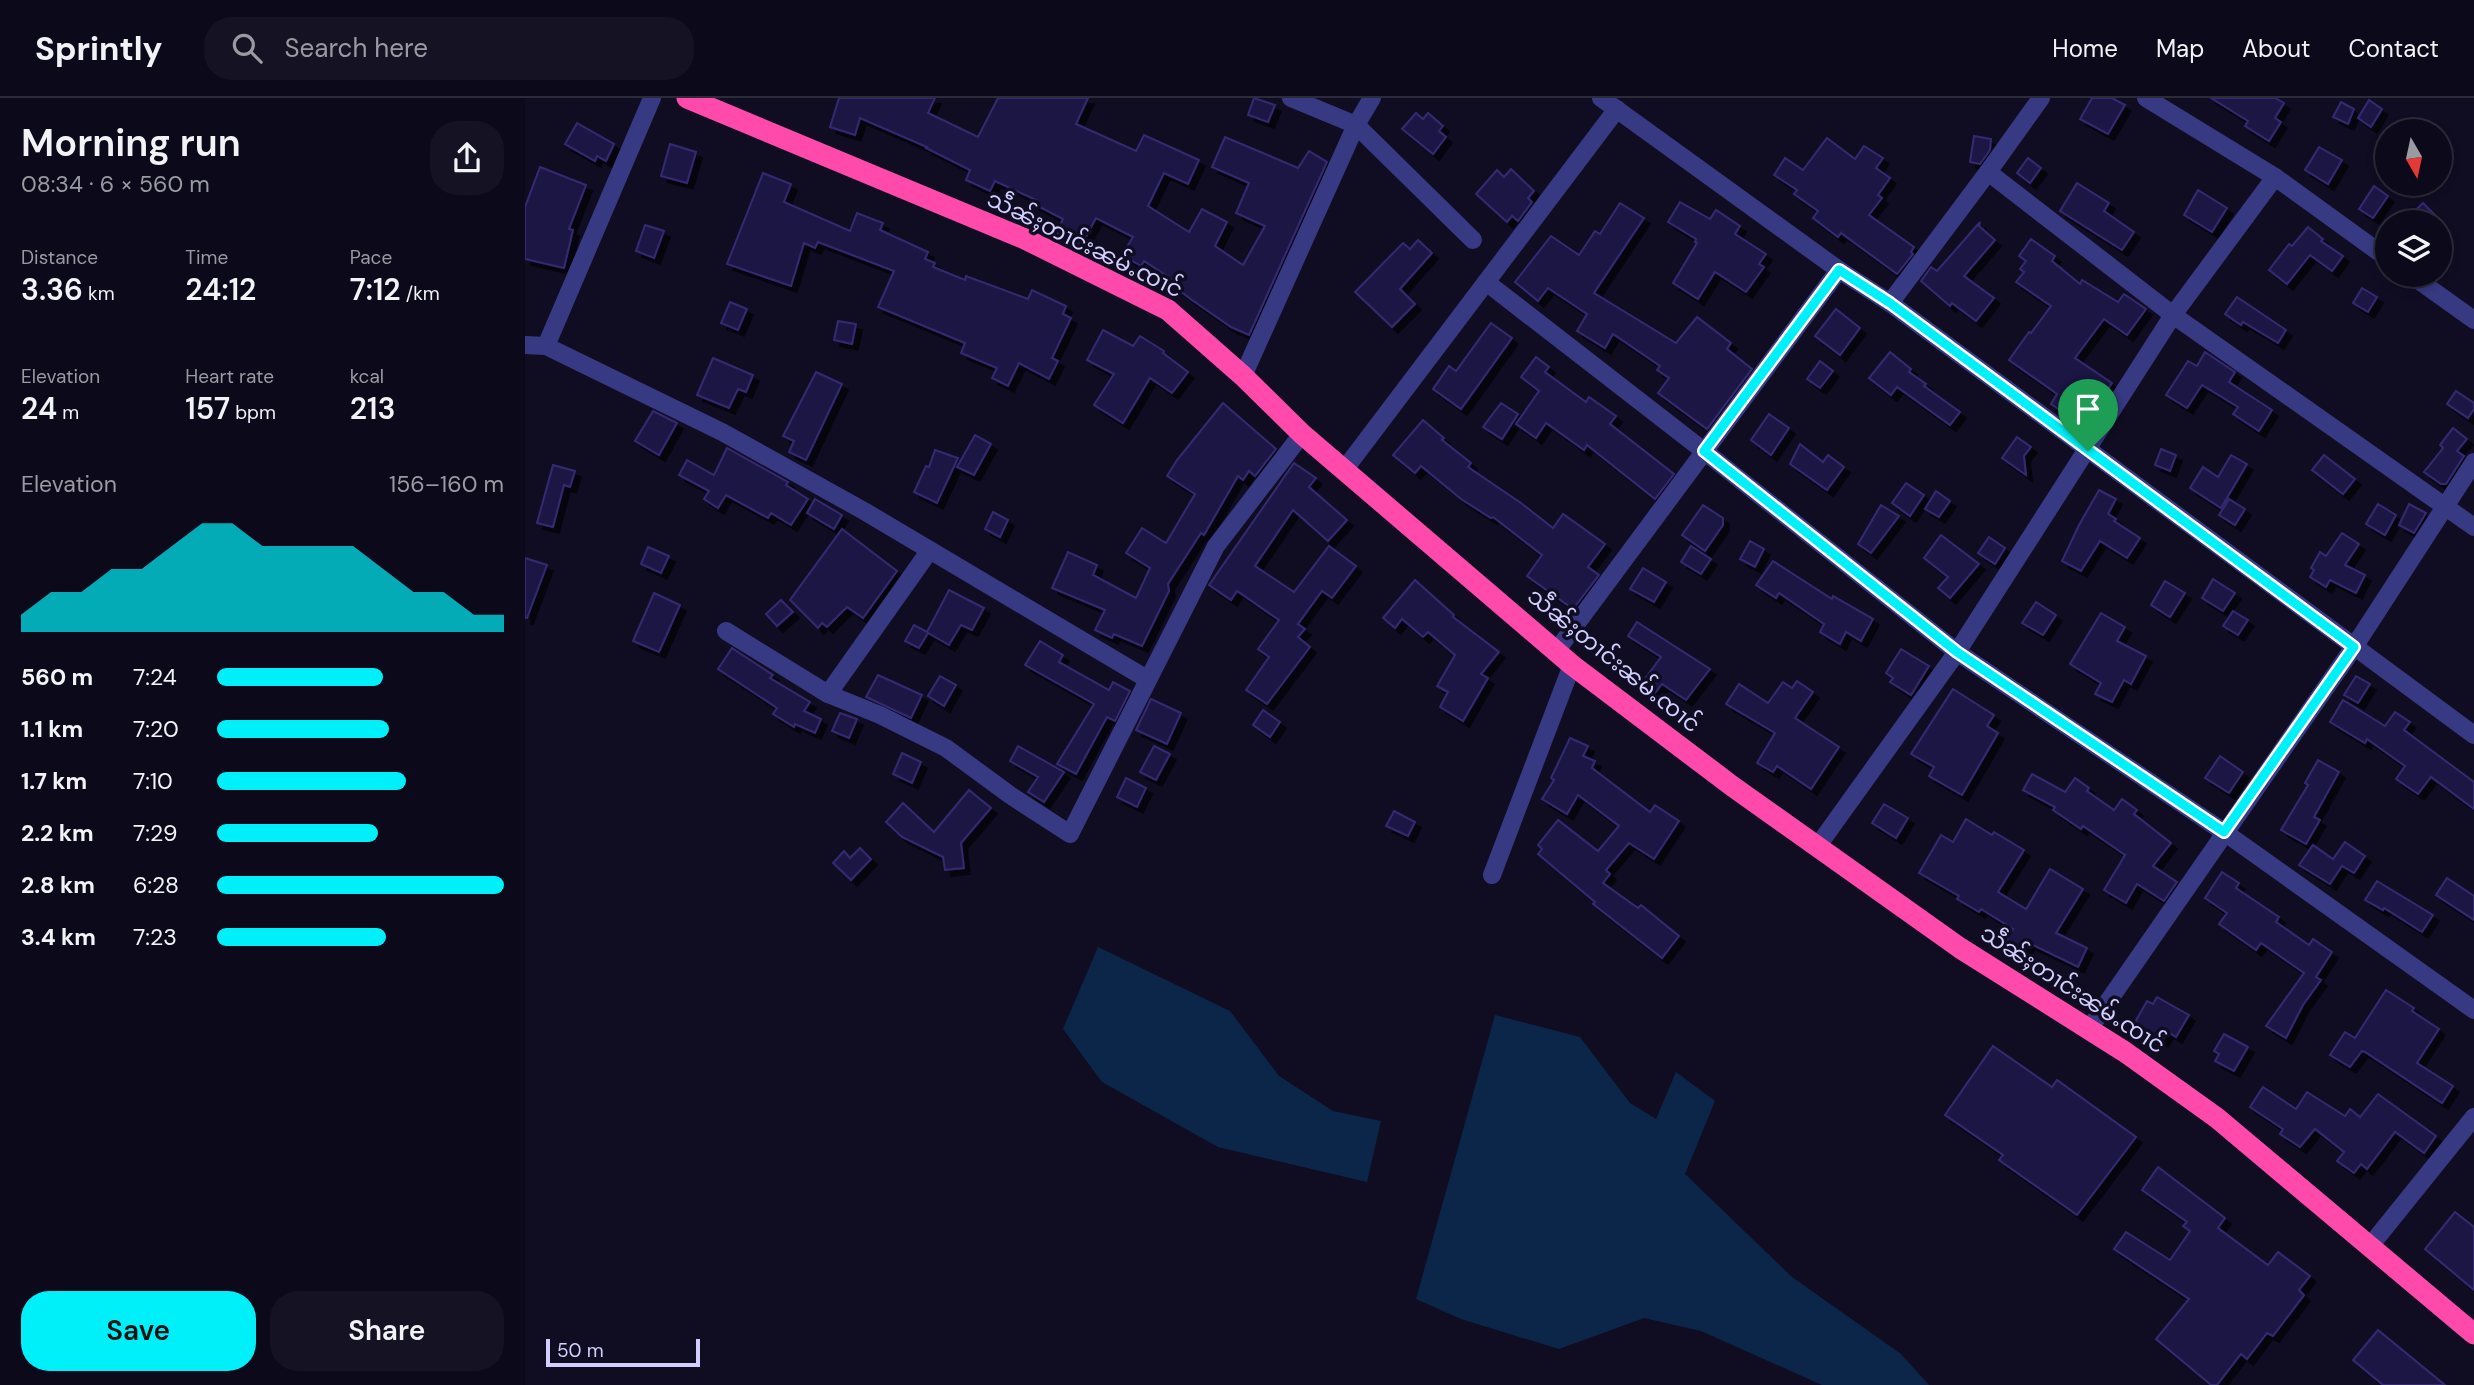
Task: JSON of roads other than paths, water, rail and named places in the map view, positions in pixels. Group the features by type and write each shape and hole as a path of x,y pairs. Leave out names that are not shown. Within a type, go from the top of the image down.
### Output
{"highway":[{"name":"သဵၼ်ႈတၢင်းၼမ်ႉၸၢင်","path":"687,98 1025,239 1168,310 1243,376 1302,434 1564,658 1731,786 1960,948 2125,1052 2217,1118 2474,1334"}],"street":[{"path":"546,346 652,98"},
{"path":"1291,98 1356,125 1473,240"},
{"path":"1243,376 1356,125 1372,98"},
{"path":"1601,98 1839,270 1890,303 2474,735"},
{"path":"1890,303 2041,98"},
{"path":"2146,98 2274,177 2375,249"},
{"path":"1344,470 1617,109"},
{"path":"1988,172 2173,315 2474,527"},
{"path":"1817,847 1957,652 2173,315 2274,177"},
{"path":"1492,875 1564,658 1704,451 1839,270"},
{"path":"1486,282 1957,652 2224,832 2474,1010"},
{"path":"2428,287 2474,320"},
{"path":"525,346 546,346 722,432 930,550 1147,679"},
{"path":"726,631 828,694 880,715 946,748 1010,795 1070,834 1216,546 1302,434"},
{"path":"2089,1029 2354,647 2474,462"},
{"path":"828,694 930,550"},
{"path":"2370,1246 2474,1117"}],"water":[{"path":"1098,947 1230,1011 1279,1076 1333,1111 1381,1121 1367,1182 1218,1147 1102,1082 1063,1029"},
{"path":"1495,1015 1580,1037 1630,1103 1656,1119 1676,1072 1715,1101 1685,1174 1792,1277 1901,1354 1929,1385 1822,1385 1701,1331 1644,1318 1559,1349 1461,1319 1416,1299"}]}
